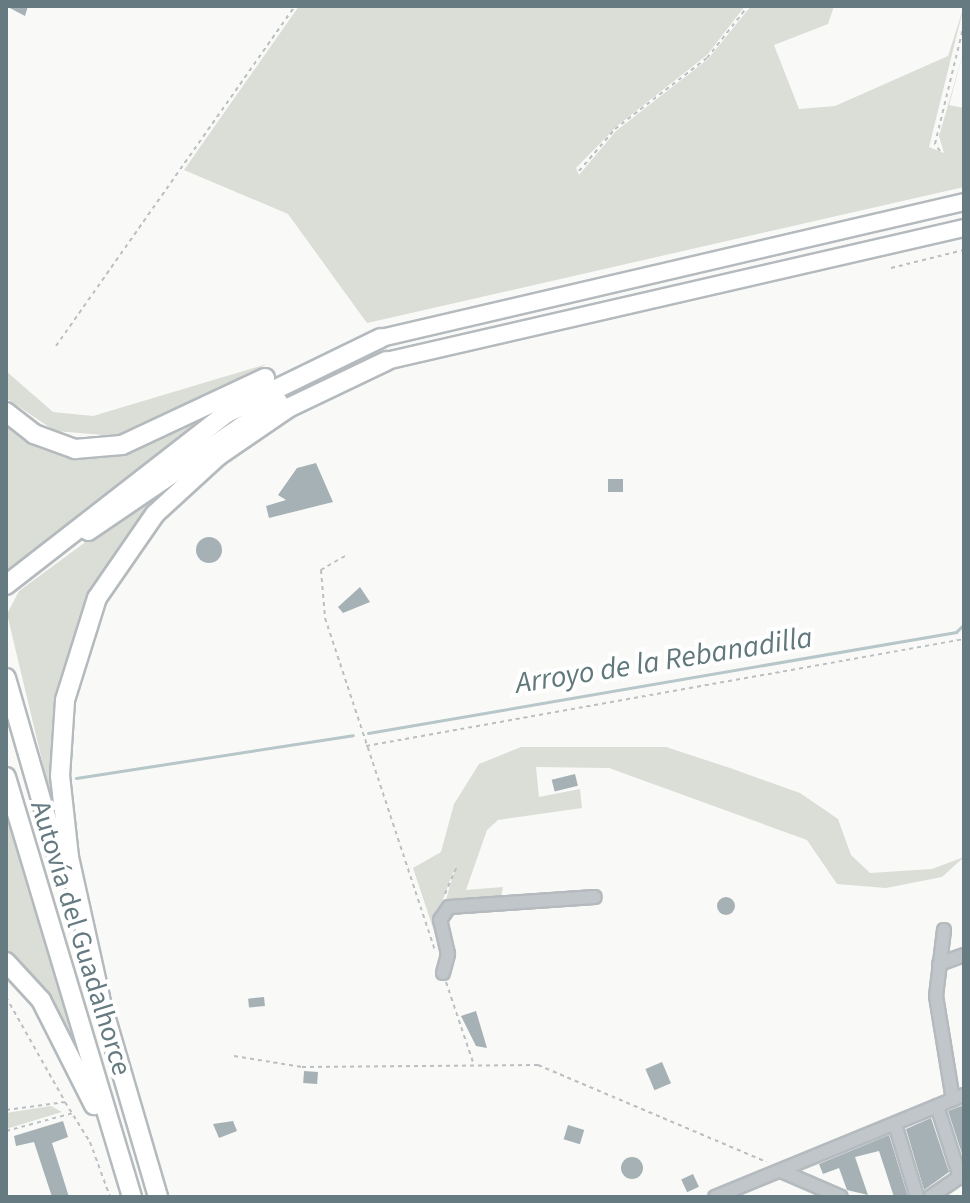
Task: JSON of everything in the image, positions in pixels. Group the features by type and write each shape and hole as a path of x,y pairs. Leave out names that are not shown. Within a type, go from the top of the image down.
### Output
{"highway":[{"path":"6,412 34,434 75,449 122,445 265,378 381,338"},
{"path":"10,586 215,421 381,338"},
{"path":"10,586 236,425 338,375 386,361"},
{"path":"100,997 69,857 60,776 65,700 97,598 155,514 218,456 288,408 386,361"},
{"name":"Autovía del Guadalhorce","path":"6,678 158,1197"},
{"name":"Autovía del Guadalhorce","path":"6,777 132,1197"},
{"path":"6,962 41,1000 68,1048 125,1197"}],"main road":[{"path":"381,338 964,202"},
{"path":"386,361 964,228"}],"street":[{"path":"443,973 449,966 442,911 595,897"},
{"path":"715,1197 958,1098 936,996 944,930"},
{"path":"939,964 964,955"},
{"path":"930,1197 962,1176 937,1106"},
{"path":"895,1124 917,1197"},
{"path":"781,1171 841,1197"}],"path":[{"path":"56,346 295,6"},
{"path":"579,171 615,129 707,58 748,6"},
{"path":"940,151 935,144 964,24"},
{"path":"891,268 964,250"},
{"path":"345,556 321,570 317,584 366,746 473,1062"},
{"path":"366,746 964,639"},
{"path":"442,911 457,866"},
{"path":"6,997 73,1113 110,1197"},
{"path":"234,1056 327,1068 473,1062 538,1065 781,1171"},
{"path":"6,1110 65,1102"},
{"path":"6,1131 73,1113"}],"shaded area":[{"path":"299,6 745,6 707,55 617,126 576,168 579,175 616,131 708,59 751,6 834,6 828,24 774,45 799,109 835,106 948,56 964,6 929,147 944,153 939,136 964,50 949,105 964,108 964,187 367,323 288,214 184,170"},
{"path":"267,364 148,429 116,436 55,431 6,398 6,371 53,412 93,416"},
{"path":"190,423 193,425 6,577 6,425 24,436 124,450"},
{"path":"232,434 116,554 86,606 65,664 56,716 56,819 7,614 19,591"},
{"path":"521,747 666,747 800,793 838,819 851,855 870,873 932,869 964,857 942,877 886,888 837,884 807,840 609,768 536,767 539,797 580,789 582,808 498,820 487,830 466,890 503,887 501,897 446,900 456,864 437,916 444,961 413,868 441,852 454,804 479,764"},
{"path":"7,815 76,1045 6,952"},
{"path":"51,1106 62,1112 6,1129 6,1113"}],"building":[{"path":"6,6 28,6 25,16"},
{"path":"316,463 333,502 269,518 266,506 286,500 278,495 297,468"},
{"path":"608,479 623,479 623,492 608,492"},
{"path":"209,537 218,541 222,550 218,559 209,563 200,559 196,550 200,541"},
{"path":"360,587 370,602 343,613 338,607"},
{"path":"575,774 578,786 555,791 552,780"},
{"path":"722,897 730,897 735,906 733,913 722,915 717,910 717,902"},
{"path":"264,997 265,1006 249,1008 248,999"},
{"path":"476,1011 487,1048 476,1046 461,1016"},
{"path":"662,1062 671,1083 654,1090 645,1069"},
{"path":"304,1071 318,1072 317,1084 303,1083"},
{"path":"964,1105 964,1160 948,1111"},
{"path":"931,1118 949,1172 924,1190 906,1129"},
{"path":"63,1121 68,1137 52,1143 69,1197 52,1197 34,1142 16,1146 14,1136"},
{"path":"233,1121 237,1131 219,1138 213,1124"},
{"path":"568,1125 584,1130 580,1144 564,1139"},
{"path":"889,1135 908,1197 894,1197 879,1151 855,1157 868,1195 847,1190 839,1168 823,1174 819,1164"},
{"path":"632,1157 640,1160 643,1168 640,1176 632,1179 624,1176 621,1168 624,1160"},
{"path":"693,1174 699,1187 687,1192 681,1179"}],"waterway":[{"name":"Arroyo de la Rebanadilla","path":"368,733 956,632 964,624"},
{"name":"Arroyo de la Rebanadilla","path":"76,778 353,735"}]}
